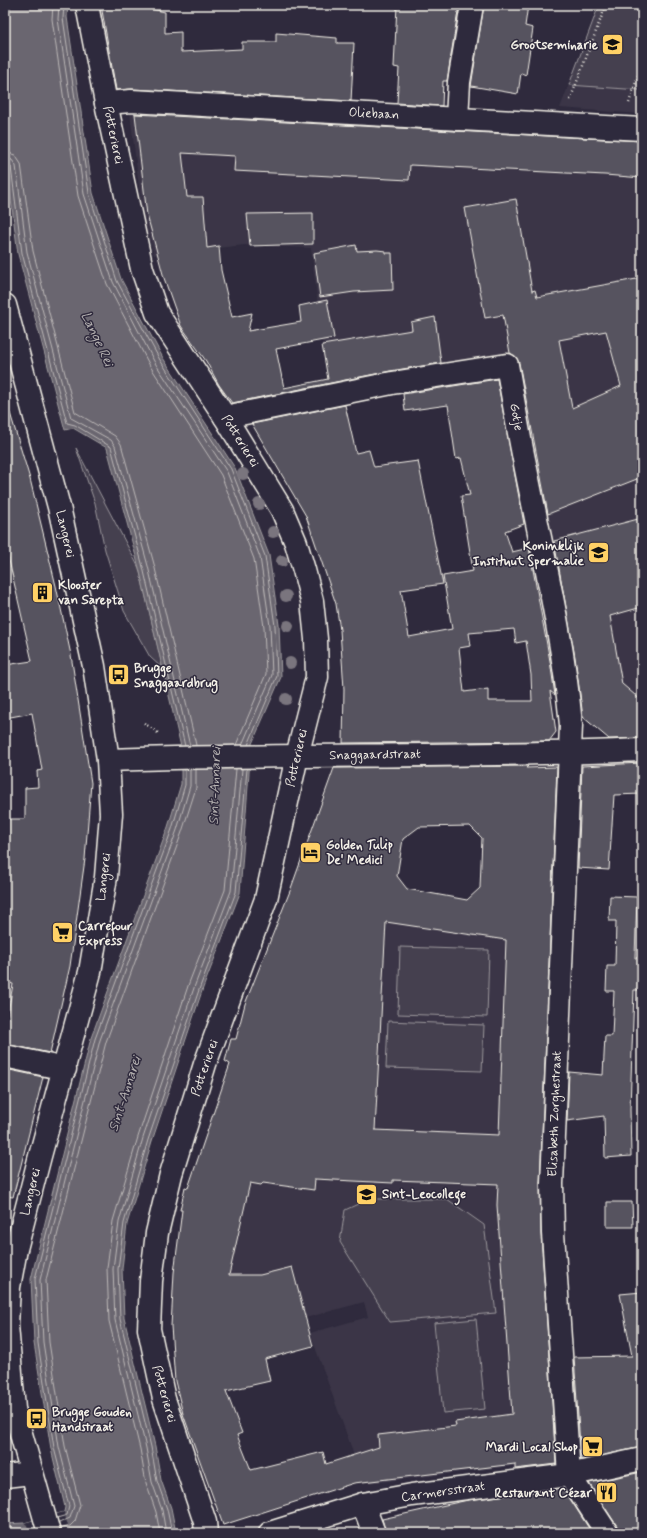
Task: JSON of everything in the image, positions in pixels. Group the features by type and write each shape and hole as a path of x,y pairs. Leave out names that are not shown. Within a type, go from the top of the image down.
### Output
{"street":[{"name":"Potterierei","path":"87,5 106,103 142,269 157,313 282,510 296,543 312,601 316,639 317,677 297,756 266,899 205,1064 171,1174 157,1233 149,1329 154,1361 164,1399 205,1522 206,1533"},
{"path":"457,119 459,82 472,5"},
{"name":"Oliebaan","path":"106,103 131,101 642,129"},
{"name":"Langerei","path":"5,306 13,372 55,492 94,666 108,760 111,814 106,876 90,972 18,1241 9,1287 7,1325 14,1409 47,1525"},
{"name":"Gotje","path":"225,418 392,383 507,365 524,462 556,614 567,676 571,725 570,753"},
{"name":"Snaggaardstraat","path":"108,760 180,757 570,753 642,750"},
{"name":"Elisabeth Zorghestraat","path":"568,1475 553,1233 552,1184 570,753"},
{"path":"5,1056 65,1069"},
{"name":"Carmersstraat","path":"270,1533 363,1504 412,1495 568,1475 642,1459"},
{"path":"5,1476 31,1473"},
{"path":"568,1475 607,1533"},
{"path":"363,1504 374,1533"}],"path":[{"path":"570,101 606,5"},
{"path":"628,103 642,64"}],"shaded area":[{"name":"Grootseminarie","path":"599,5 642,5 642,114 560,108"},
{"name":"Grootseminarie","path":"599,5 642,5 642,83 640,90 569,85"},
{"name":"Koninklijk Instituut Spermalie","path":"130,112 642,139 642,736 608,738 585,720 519,354 328,387 311,248 244,245 154,255 143,220"},
{"path":"76,448 139,568 163,669 150,657 124,611 105,550 95,503"},
{"name":"Sint-Leocollege","path":"387,905 550,928 544,1103 560,1460 383,1482 359,1483 352,1449 310,1333 368,1317 364,1302 305,1318 292,1267 260,1275 174,1273 178,1240 193,1171 228,1069 260,1081"},
{"path":"400,947 489,950 487,1017 398,1014"},
{"path":"388,1021 484,1025 482,1071 386,1068"},
{"path":"369,1199 447,1199 484,1225 496,1313 390,1322 340,1242 345,1210"},
{"path":"476,1319 485,1409 443,1413 434,1323"}],"water":[{"path":"5,5 68,5 67,17 93,193 121,279 163,358 235,468 269,555 279,625 281,677 251,746 240,893 203,988 152,1141 127,1224 122,1269 124,1318 155,1446 161,1480 171,1508 176,1533 5,1533 5,1524 24,1523 64,1512 65,1507 51,1449 34,1343 31,1279 91,1038 168,827 181,784 181,747 139,568 107,448 73,428 65,430 18,254 5,153"}],"pier":[{"path":"64,1512 70,1533 29,1533 27,1525 24,1523"}],"building":[{"path":"101,5 134,5 165,12 165,33 181,32 181,52 242,49 242,42 276,42 276,33 337,38 337,43 354,43 351,101 132,89 116,90"},
{"path":"397,5 459,5 447,81 443,81 442,106 397,103 399,68 394,67"},
{"path":"484,5 528,5 525,26 533,28 526,75 521,73 518,94 471,86"},
{"path":"135,114 642,141 642,178 410,165 409,180 234,171 235,156 182,153 187,197 203,197 207,248 219,246 221,270 232,317 252,313 248,331 301,322 299,306 327,300 334,338 276,349 284,388 328,379 322,345 412,330 411,322 435,317 441,363 390,371 232,403 219,385 206,361 181,326 164,278 147,215"},
{"path":"516,199 532,291 535,290 537,297 642,278 642,477 548,514 519,363 516,357 510,353 503,315 485,318 465,208","holes":["606,331 621,386 572,408 559,340"]},
{"path":"313,213 313,244 250,246 247,214"},
{"path":"356,245 357,251 377,250 392,253 393,290 354,292 320,297 314,253"},
{"path":"497,379 524,524 505,531 512,552 529,548 555,695 550,691 556,732 549,741 343,743 344,689 340,630 336,604 306,516 252,424 345,405 356,453 369,450 374,467 418,461 443,584 401,590 409,637 452,629 443,576 473,571 461,496 470,495 461,458 456,459 448,405 405,411 403,394","holes":["514,629 516,643 526,641 531,675 532,701 488,701 488,689 464,692 459,648 471,646 469,633"]},
{"path":"5,413 10,413 30,479 56,586 71,655 91,783 85,859 70,966 50,1053 5,1044 5,1030 13,984 5,982 5,819 25,819 25,788 38,787 37,771 42,770 32,713 5,718 5,665 32,661 5,543"},
{"path":"642,518 642,607 610,616 622,684 642,701 642,738 609,739 583,717 575,657 554,541"},
{"path":"642,763 642,794 614,795 609,870 578,868 582,766"},
{"path":"557,767 540,1184 541,1234 556,1464 515,1469 515,1464 354,1483 223,1525 183,1414 175,1381 171,1326 174,1273 182,1210 180,1210 185,1187 188,1188 230,1064 225,1061 231,1039 236,1039 245,1004 290,891 334,768","holes":["470,826 482,838 480,888 467,900 407,889 397,876 403,839 419,827","386,922 506,940 499,1135 375,1130","315,1179 393,1183 393,1180 498,1184 497,1205 512,1414 455,1422 456,1426 378,1435 379,1447 326,1464 323,1452 251,1470 237,1435 242,1433 226,1391 270,1381 265,1359 313,1346 292,1267 260,1275 229,1275 250,1183 261,1185 263,1183 314,1190"]},
{"path":"610,896 637,897 635,958 642,958 642,990 634,990 630,1109 631,1156 605,1158 604,1116 567,1121 569,1072 603,1075 605,1036 612,1036 614,991 606,991 607,966 615,966 616,921 609,921"},
{"path":"5,1069 43,1077 13,1197 5,1196"},
{"path":"607,1202 632,1202 633,1227 607,1227"},
{"path":"642,1292 642,1447 581,1460 574,1357 632,1356 620,1294"},
{"path":"642,1472 642,1533 619,1533 617,1526 589,1483"},
{"path":"563,1488 592,1533 386,1533 382,1519 468,1500"}],"place":[{"name":"Grootseminarie","path":"613,45"},
{"name":"Koninklijk Instituut Spermalie","path":"599,553"},
{"name":"Klooster van Sarepta","path":"43,592"},
{"name":"Brugge Snaggaardbrug","path":"119,675"},
{"name":"Golden Tulip De' Medici","path":"311,852"},
{"name":"Carrefour Express","path":"62,933"},
{"name":"Sint-Leocollege","path":"366,1194"},
{"name":"Brugge Gouden Handstraat","path":"36,1419"},
{"name":"Mardi Local Shop","path":"593,1447"},
{"name":"Restaurant Cézar","path":"607,1493"}],"water label":[{"name":"Lange Rei","path":"97,339"},
{"name":"Sint-Annarei","path":"215,786"},
{"name":"Sint-Annarei","path":"125,1094"}]}
